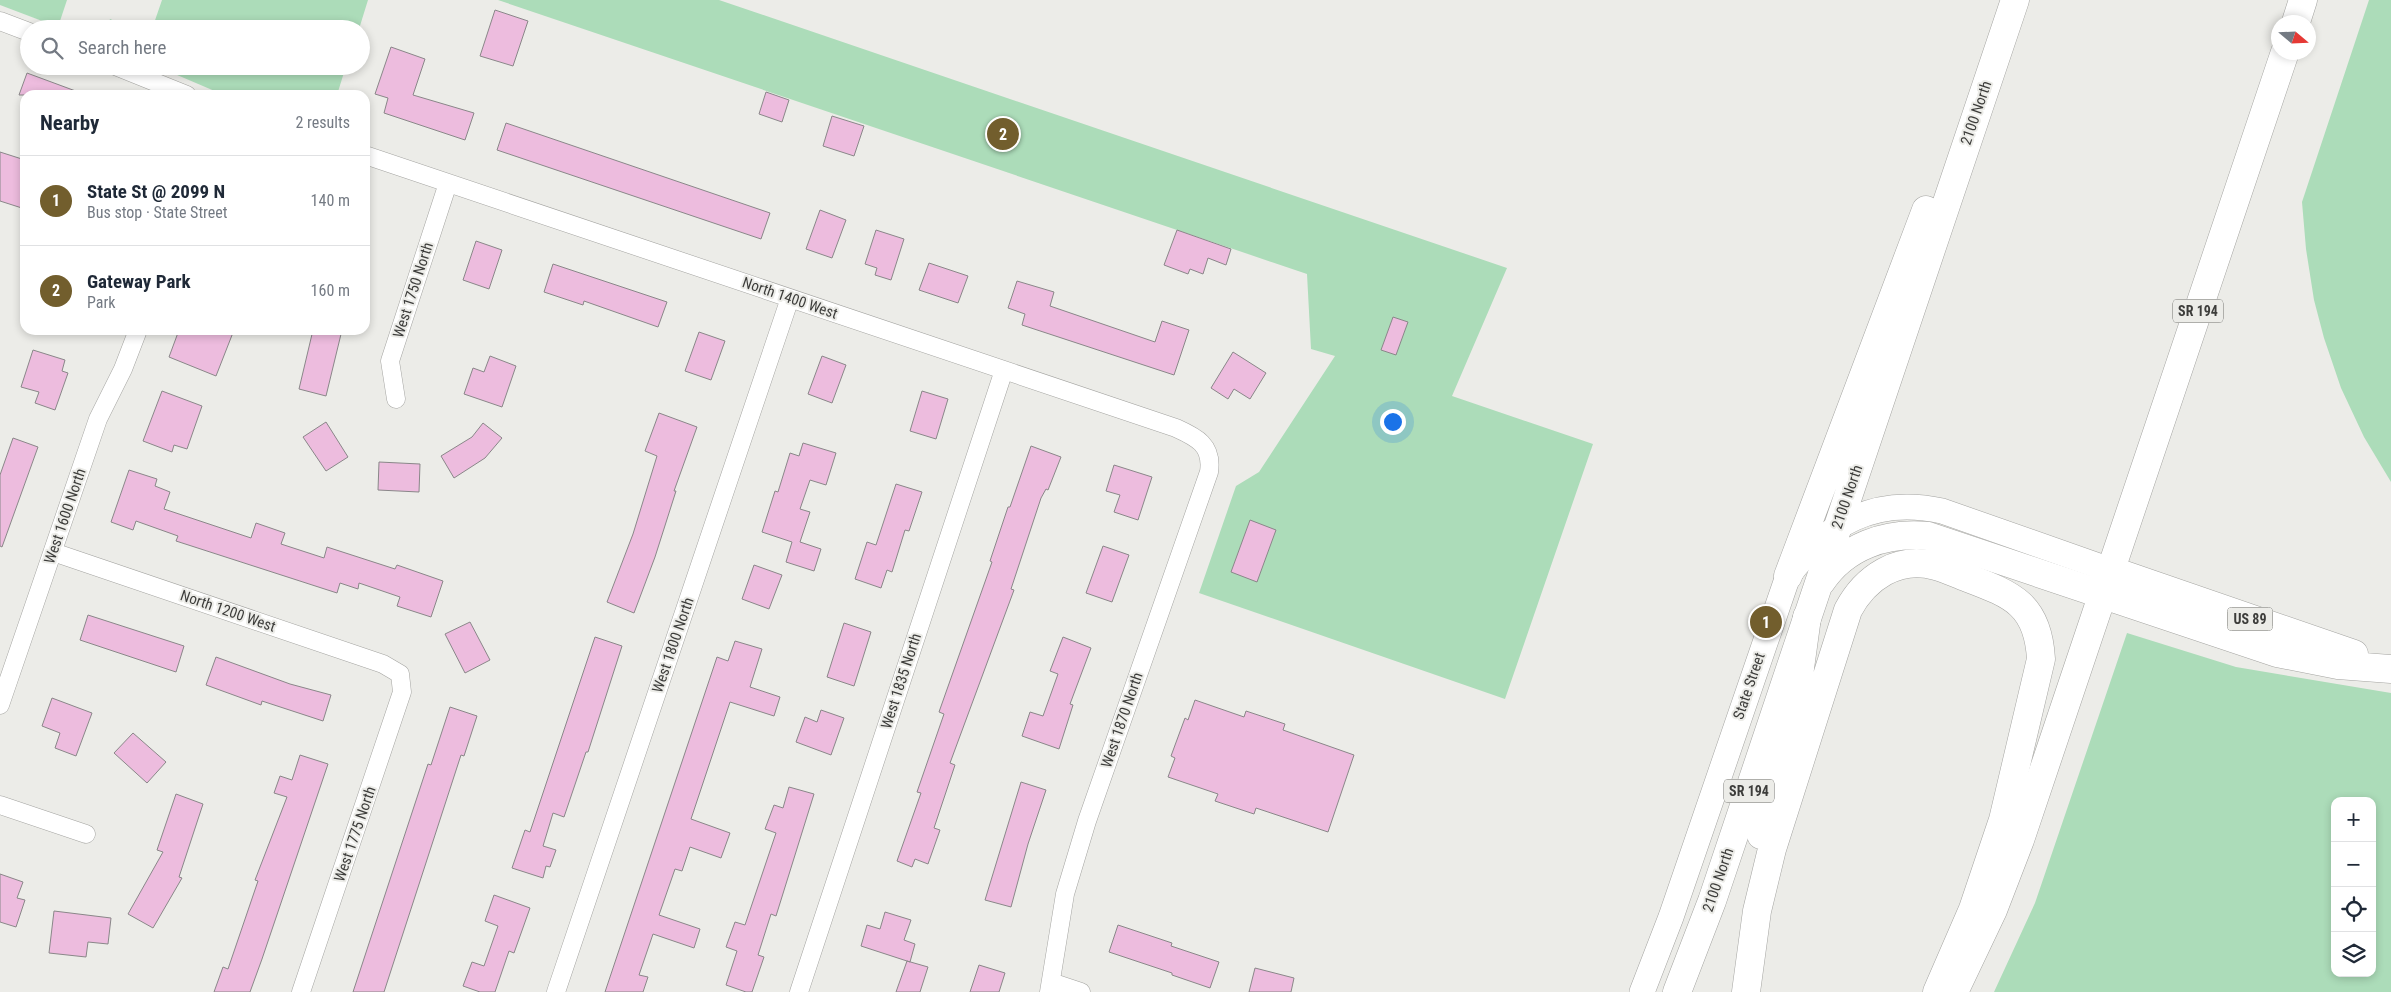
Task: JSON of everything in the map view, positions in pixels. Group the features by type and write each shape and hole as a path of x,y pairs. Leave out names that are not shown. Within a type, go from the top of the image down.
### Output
{"highway":[{"name":"2100 North","path":"1677,992 1712,901 2015,0"},
{"path":"2298,15 2303,0"},
{"path":"1788,576 1921,221 1945,164 1995,58"},
{"name":"SR 194","path":"1954,992 1993,910 2020,840 2283,60"},
{"path":"1816,589 1837,563 1858,548 1881,539 1912,535 1943,540 2106,582 2277,653 2338,665 2391,668"},
{"path":"1746,992 1757,911 1772,849 1848,610 1863,586 1886,570 1910,564 1935,565 2004,591 2025,610 2035,627 2040,646 2039,672 2003,820 1973,909 1937,992"},
{"path":"1757,911 1756,869 1769,790 1797,690 1807,617"}],"main road":[{"name":"State Street","path":"1642,992 1671,917 1788,576 1818,541 1837,526 1861,514 1878,509 1902,506 1926,508 2106,582"}],"street":[{"path":"0,21 20,29"},
{"path":"137,75 175,90"},
{"name":"North 1400 West","path":"370,157 1176,428 1198,438 1208,453"},
{"name":"West 1750 North","path":"396,399 390,361 448,182"},
{"name":"West 1800 North","path":"556,992 790,298"},
{"name":"West 1600 North","path":"0,705 98,419 123,369 136,335"},
{"name":"West 1835 North","path":"799,992 1004,370"},
{"name":"West 1870 North","path":"1050,987 1065,894 1087,821 1202,496 1209,472 1208,453"},
{"name":"North 1200 West","path":"53,552 383,664 400,674"},
{"name":"West 1775 North","path":"301,992 402,692 400,674"},
{"path":"0,805 86,834"},
{"path":"1050,987 1081,992"}],"green space":[{"path":"0,0 67,0 60,20 40,20 0,5"},
{"path":"162,0 368,0 362,20 155,20"},
{"path":"498,0 719,0 1507,268 1452,396 1593,444 1505,699 1199,593 1236,486 1259,472 1335,356 1311,349 1307,274"},
{"path":"2369,0 2391,0 2391,482 2364,437 2341,388 2324,338 2314,300 2306,249 2302,202"},
{"path":"177,75 343,75 339,90 212,90"},
{"path":"2127,633 2236,667 2391,693 2391,992 1994,992 2035,903"}],"building":[{"path":"495,10 528,21 513,66 480,56"},
{"path":"391,47 425,59 413,95 474,113 465,140 384,113 388,98 375,94"},
{"path":"26,75 32,75 73,90 21,90"},
{"path":"766,92 789,100 782,122 759,114"},
{"path":"832,116 864,126 854,156 823,146"},
{"path":"506,123 770,213 761,239 497,150"},
{"path":"0,152 20,158 20,207 0,201"},
{"path":"820,210 846,220 832,258 806,249"},
{"path":"876,230 904,239 891,280 875,275 877,268 865,264"},
{"path":"1177,230 1231,249 1226,265 1208,258 1203,274 1190,269 1188,274 1164,265"},
{"path":"476,241 502,250 489,289 463,280"},
{"path":"929,263 968,276 958,303 919,290"},
{"path":"553,264 667,302 658,327 584,301 583,305 544,292"},
{"path":"1017,281 1054,292 1050,306 1155,342 1162,321 1189,330 1174,375 1022,325 1025,314 1008,308"},
{"path":"1393,317 1408,322 1396,355 1381,350"},
{"path":"699,332 725,341 711,380 685,371"},
{"path":"177,335 232,335 216,376 169,357"},
{"path":"312,335 341,335 326,396 299,389"},
{"path":"33,350 65,360 62,371 68,373 55,410 35,403 39,392 21,387"},
{"path":"1233,352 1266,373 1250,399 1234,389 1228,399 1211,388"},
{"path":"490,356 516,366 502,407 464,394 473,368 484,372"},
{"path":"822,356 846,365 832,403 808,394"},
{"path":"162,391 202,406 187,449 174,445 172,452 143,441"},
{"path":"922,391 948,399 936,439 910,431"},
{"path":"659,413 697,427 674,491 676,491 655,557 634,613 607,602 633,534 657,456 645,451"},
{"path":"326,422 348,457 326,471 303,437"},
{"path":"483,423 502,438 485,458 454,478 441,456 472,437"},
{"path":"13,438 38,447 2,547 0,546 0,475"},
{"path":"803,443 836,453 826,485 810,480 800,509 810,512 800,542 821,549 814,571 786,562 792,542 762,532 775,491 778,492 790,453 799,456"},
{"path":"1031,446 1061,457 1048,490 1046,489 1041,498 1011,589 1014,590 950,763 955,765 934,828 940,830 928,864 915,859 912,867 897,861 921,793 917,792 944,714 939,712 992,562 990,561 1008,507 1010,507"},
{"path":"379,462 420,464 419,492 378,490"},
{"path":"1114,465 1152,477 1138,520 1114,512 1120,495 1106,491"},
{"path":"129,470 157,479 155,486 170,492 164,509 251,538 256,523 285,533 281,544 324,558 327,547 395,569 397,565 443,581 431,617 397,606 400,597 359,583 358,589 340,583 337,593 176,541 178,536 136,521 133,530 111,522"},
{"path":"896,484 922,492 909,531 905,530 892,572 887,570 881,588 855,579 867,542 876,545"},
{"path":"1250,520 1276,530 1257,582 1231,572"},
{"path":"1103,546 1129,555 1112,602 1086,593"},
{"path":"754,565 782,575 769,609 742,599"},
{"path":"88,615 184,646 176,672 80,640"},
{"path":"470,622 490,660 465,673 445,634"},
{"path":"844,623 871,632 854,686 827,677"},
{"path":"595,637 622,646 588,752 586,752 564,817 553,813 543,846 556,850 550,867 546,866 543,878 512,868 525,830 530,832"},
{"path":"1063,637 1091,648 1070,704 1073,705 1059,749 1022,736 1030,712 1043,716 1058,674 1050,671"},
{"path":"735,641 762,649 750,687 780,697 774,716 730,702 691,819 730,833 721,858 690,847 682,871 675,869 659,915 700,929 694,948 653,934 639,975 648,977 643,992 605,992 717,657 728,661"},
{"path":"216,657 290,684 331,695 323,721 262,701 261,705 206,685"},
{"path":"52,698 92,713 76,756 55,748 60,733 42,726"},
{"path":"1195,700 1244,717 1246,711 1285,724 1283,730 1354,755 1328,832 1256,808 1254,814 1215,801 1218,794 1168,777 1175,758 1171,756 1185,718 1188,720"},
{"path":"450,707 477,716 464,756 461,755 384,992 353,992 428,764 431,765"},
{"path":"821,710 844,718 831,755 796,742 805,717 817,722"},
{"path":"133,733 166,762 147,783 114,753"},
{"path":"300,755 328,764 262,959 250,992 214,992 223,967 228,969 258,881 255,880 287,797 274,793 280,776 292,780"},
{"path":"1021,782 1046,790 1028,844 1011,907 985,900"},
{"path":"789,787 814,794 776,916 771,914 758,955 764,957 752,992 746,992 726,985 737,951 726,947 735,922 745,925 776,833 765,829 774,805 783,808"},
{"path":"176,794 203,804 179,877 182,878 153,928 128,914 163,852 157,850"},
{"path":"0,874 23,882 17,898 25,900 16,927 0,922"},
{"path":"494,895 530,908 514,953 509,951 495,992 480,992 463,986 472,962 484,966 498,926 485,921"},
{"path":"54,911 111,918 108,944 88,942 86,957 49,953"},
{"path":"885,912 911,920 904,940 915,944 910,962 861,946 867,925 880,929"},
{"path":"1118,925 1172,943 1171,946 1219,962 1210,988 1109,952"},
{"path":"907,961 928,967 920,992 896,992"},
{"path":"979,965 1005,973 999,992 970,992"},
{"path":"1255,968 1294,978 1291,992 1249,992"}],"place":[{"name":"Gateway Park","path":"1003,134"},
{"name":"State St @ 2099 N","path":"1766,622"}]}
